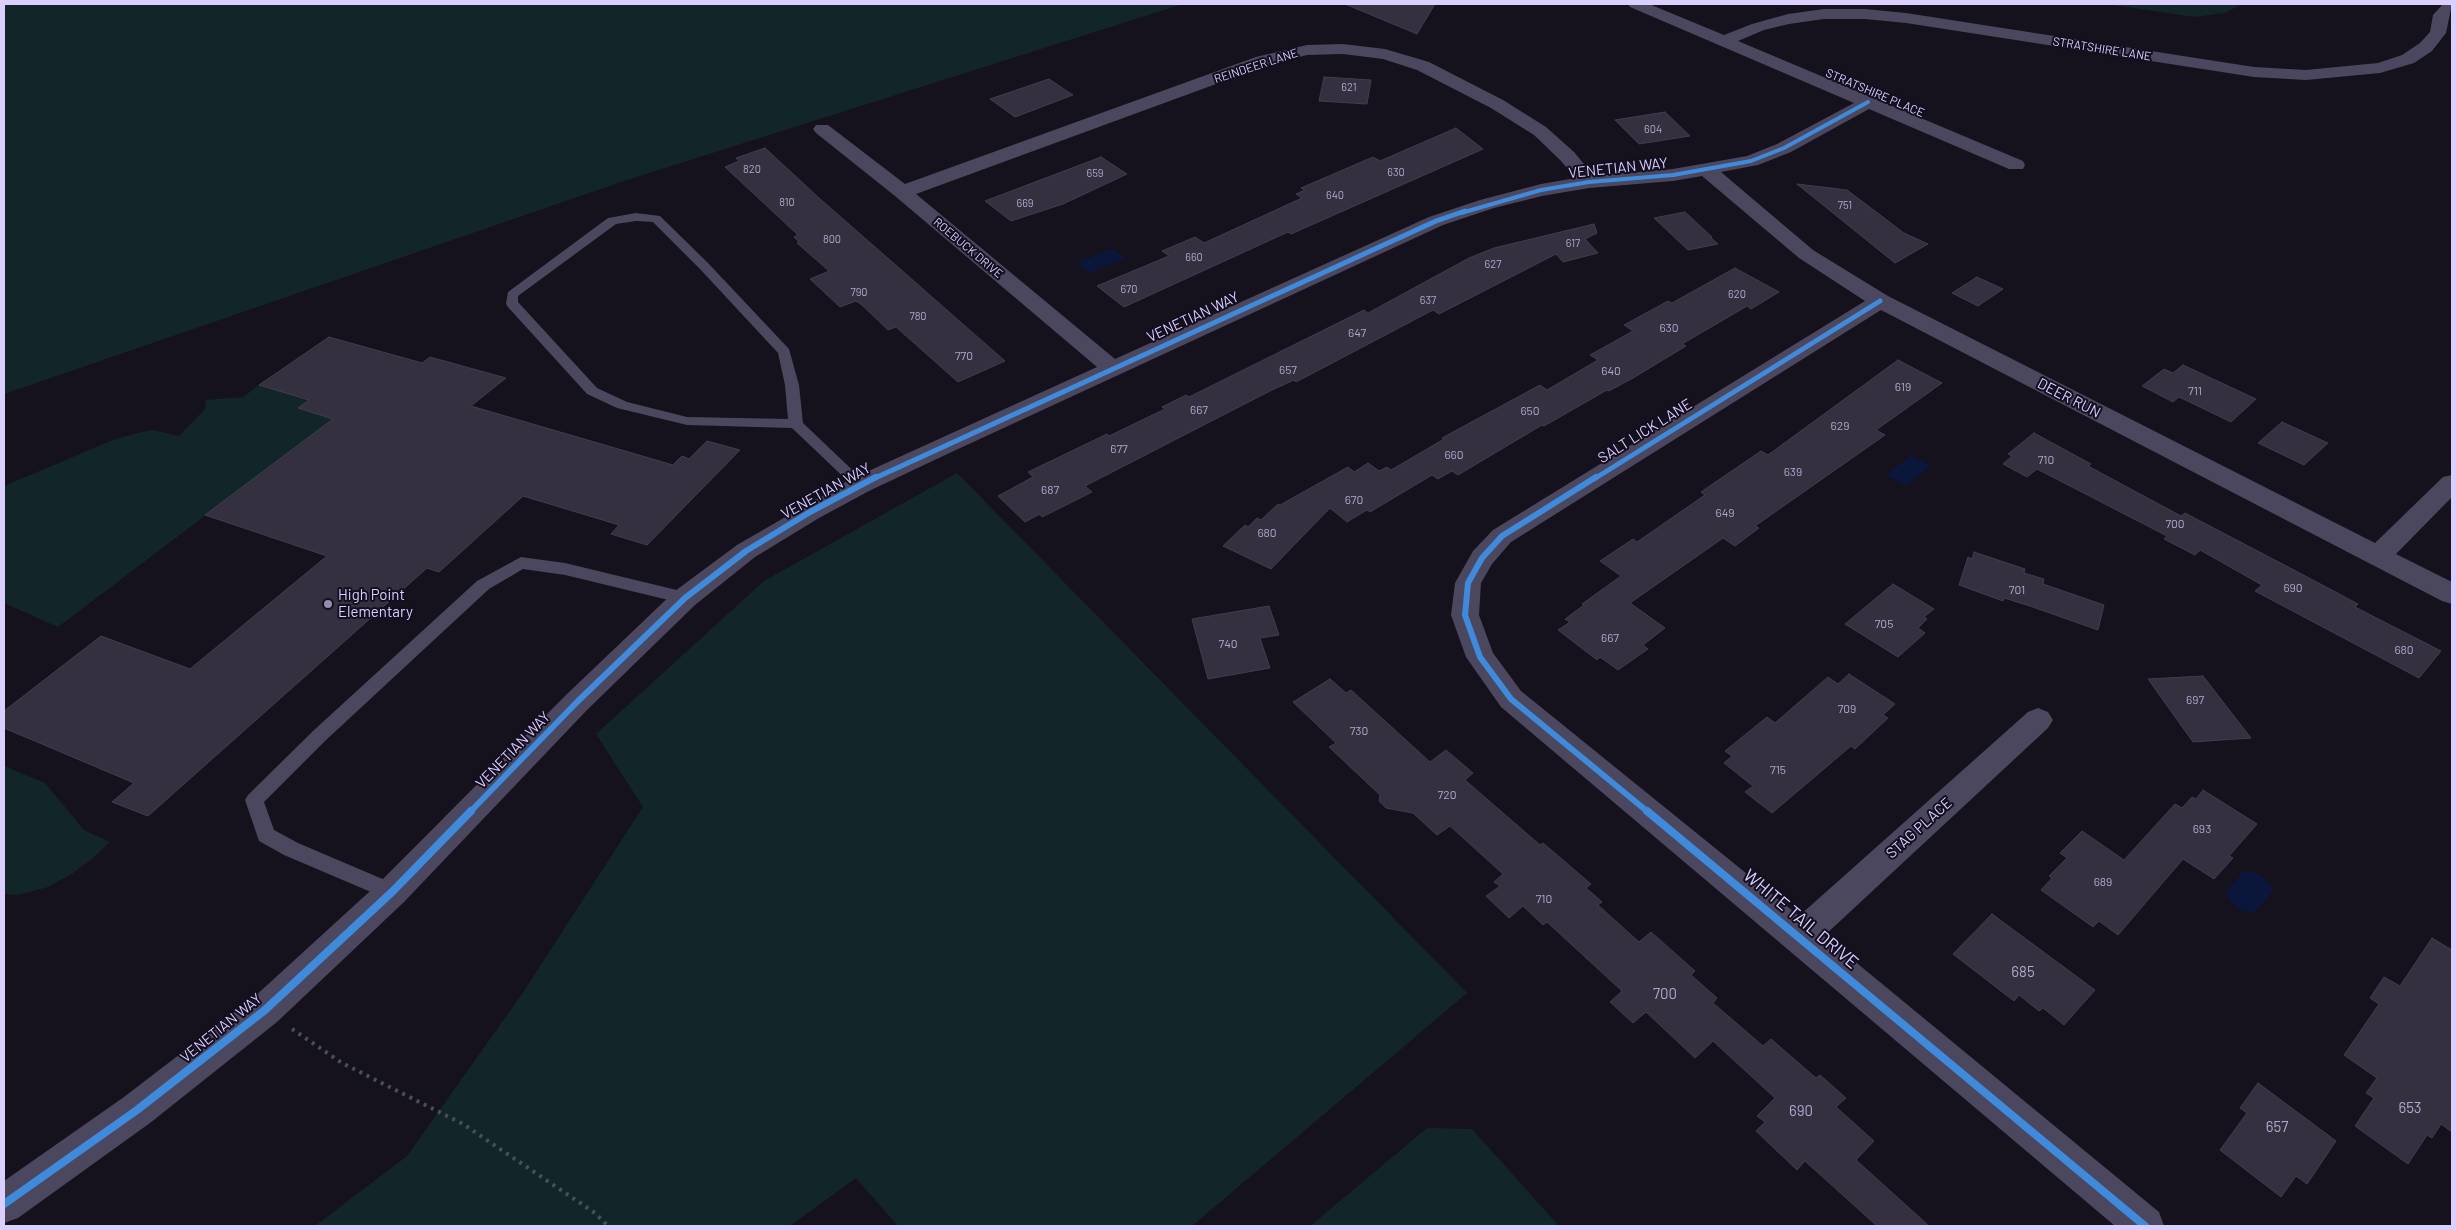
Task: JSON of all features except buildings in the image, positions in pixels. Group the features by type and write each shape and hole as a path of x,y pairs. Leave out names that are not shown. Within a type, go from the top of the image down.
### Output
{"street":[{"name":"STRATSHIRE PLACE","path":"1636,4 2016,165"},
{"name":"STRATSHIRE LANE","path":"1725,41 1758,27 1788,19 1824,14 1865,14 1906,18 2245,71 2306,75 2344,73 2380,68 2408,59 2426,47 2438,34 2441,16 2451,4"},
{"name":"REINDEER LANE","path":"902,192 1262,61 1307,50 1343,49 1386,54 1423,66 1497,104 1540,130 1567,156 1589,182"},
{"name":"VENETIAN WAY","path":"4,1204 138,1110 265,1010 392,892 577,702 685,598 746,551 860,485 1436,221 1487,204 1541,190 1589,182 1707,170 1751,161 1784,148 1868,102"},
{"name":"ROEBUCK DRIVE","path":"822,129 902,192 1112,368"},
{"name":"DEER RUN","path":"1707,170 1806,254 1880,301 2452,594"},
{"name":"SALT LICK LANE","path":"1465,615 1468,584 1482,558 1502,536 1880,301"},
{"path":"2378,556 2452,483"},
{"name":"WHITE TAIL DRIVE","path":"1465,615 1480,657 1511,699 1800,937 2145,1226"},
{"name":"STAG PLACE","path":"1800,937 2038,720"}],"lane":[{"path":"796,424 687,421 622,405 592,391 512,303 512,295 612,221 636,217 656,219 704,266 784,352 792,385 796,424 860,485"},
{"path":"392,892 292,850 266,835 254,800 319,736 483,584 521,563 565,569 685,598"}],"path":[{"path":"265,1010 342,1063 463,1124 595,1213 608,1226"}],"green space":[{"path":"4,4 1183,4 627,180 4,394"},
{"path":"2107,4 2242,4 2225,13 2194,17"},
{"path":"259,385 309,400 298,408 333,419 58,627 4,603 4,486 113,440 137,433 153,430 179,436 205,409 206,400 243,397"},
{"path":"957,473 1467,993 1192,1226 898,1226 856,1178 790,1226 315,1226 407,1156 522,994 643,807 596,734 764,581"},
{"path":"4,766 45,783 84,830 110,842 73,873 48,887 18,895 4,894"},
{"path":"1427,1128 1472,1129 1559,1226 1310,1226"}],"water":[{"path":"1112,248 1125,258 1089,273 1077,263"},
{"path":"1911,455 1931,466 1906,486 1886,475"},
{"path":"2243,872 2255,872 2269,882 2273,891 2255,913 2243,911 2230,902 2226,892"}],"cycle path":[{"path":"4,1204 137,1110 265,1010 392,892 577,702 685,598 746,551 810,512 860,485 934,450 1436,221 1487,204 1541,190 1589,182 1673,175 1751,161 1784,148 1868,102"},
{"path":"1880,301 1502,536 1482,558 1468,583 1465,615 1480,657 1511,699 1800,937 2145,1226"}],"place":[{"name":"High Point Elementary","path":"328,604"}]}
